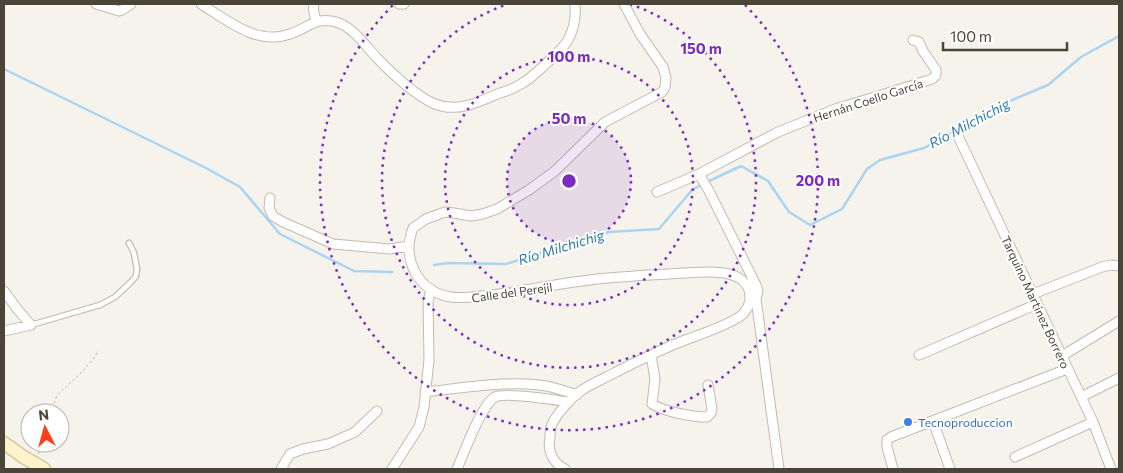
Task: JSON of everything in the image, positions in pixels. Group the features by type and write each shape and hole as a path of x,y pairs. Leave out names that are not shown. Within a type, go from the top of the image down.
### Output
{"street":[{"path":"96,4 119,11 131,4"},
{"path":"201,4 246,32 272,38 289,35 316,21 338,22 352,31 376,58 423,98 435,104 450,107 462,107 476,103 521,85 539,71 568,40 576,15 575,4"},
{"path":"314,4 316,21"},
{"path":"398,4 404,4"},
{"path":"270,198 269,208 272,216 333,244 390,249 409,246 412,228 426,219 445,212 471,216 497,209 556,171 605,122 662,92 665,87 666,78 663,67 640,34 624,4"},
{"name":"Hernán Coello García","path":"657,192 700,176 778,132 838,108 932,80 936,75 936,70 916,41"},
{"name":"Tarquino Martinez Borrero","path":"958,136 1093,422 1111,469"},
{"path":"565,469 558,466 552,457 549,442 551,426 564,406 582,390 663,349 738,317 747,308 758,291 709,190 700,176"},
{"name":"Calle del Perejil","path":"409,246 415,275 431,289 449,297 461,298 529,290 597,279 705,272 729,274 741,279 748,287 753,299"},
{"path":"1033,294 1102,267 1119,266"},
{"path":"392,469 419,427 424,407 429,360 428,302 431,289"},
{"path":"4,291 31,325 4,331"},
{"path":"753,299 779,469"},
{"path":"919,355 1037,304"},
{"path":"1062,356 1119,321"},
{"path":"651,355 654,379 652,404 659,408 698,417 707,417 712,409 708,385"},
{"path":"893,469 887,447 887,440 891,437 1067,369"},
{"path":"1081,397 1119,378"},
{"path":"426,392 502,383 540,385 577,395"},
{"path":"457,469 480,416 491,400 497,396 539,397 569,402"},
{"path":"282,469 290,454 303,449 328,444 355,432 377,411"},
{"path":"934,421 950,469"},
{"path":"1015,458 1093,422"},
{"path":"4,443 44,469"}],"lane":[{"path":"31,325 100,305 115,296 136,276 137,269 134,253 129,243"}],"path":[{"path":"54,403 57,395 85,368 95,357 98,350"}],"waterway":[{"name":"Río Milchichig","path":"707,182 741,166 768,181 789,212 810,225 842,209 867,169 880,160 924,148 998,106 1048,85 1081,57 1119,36"},
{"path":"4,69 206,168 240,187 280,234 354,271 392,272"},
{"name":"Río Milchichig","path":"434,265 448,263 506,264 609,232 659,229 692,190 703,184"}],"place":[{"name":"Tecnoproduccion","path":"908,422"}]}
